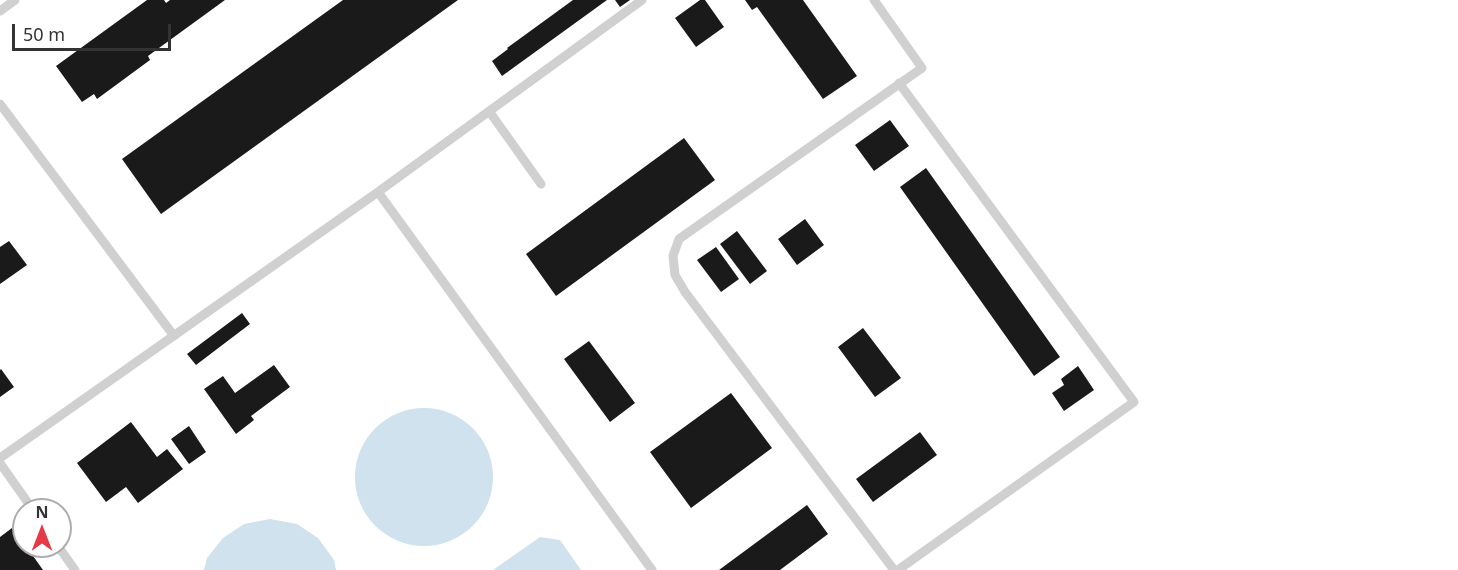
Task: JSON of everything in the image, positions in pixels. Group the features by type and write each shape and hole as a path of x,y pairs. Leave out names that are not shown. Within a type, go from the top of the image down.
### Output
{"lane":[{"path":"0,11 15,0"},
{"path":"0,458 378,192 642,0"},
{"path":"874,0 922,68 899,83 679,239 673,256 675,275 685,292 896,570 1134,402 899,83"},
{"path":"0,104 174,336"},
{"path":"489,111 541,184"},
{"path":"378,192 652,570"},
{"path":"0,463 25,498"}],"water":[{"path":"424,408 451,413 473,428 488,450 493,477 488,504 473,526 451,541 424,546 397,541 375,526 360,504 355,477 360,450 375,428 397,413"},
{"path":"270,519 297,524 318,538 334,560 336,570 204,570 207,558 223,538 244,524"},
{"path":"540,537 560,540 581,570 493,570"}],"building":[{"path":"147,0 164,0 166,3 170,0 225,0 148,56 150,60 97,99 94,94 82,102 56,66"},
{"path":"343,0 458,0 161,214 122,159"},
{"path":"573,0 607,0 502,76 492,61"},
{"path":"615,0 630,0 620,7"},
{"path":"700,0 705,0 724,27 696,47 675,18"},
{"path":"745,0 803,0 857,76 823,99 757,7 752,10"},
{"path":"890,120 909,146 874,171 855,145"},
{"path":"684,138 715,180 556,296 526,254"},
{"path":"926,168 1060,357 1034,376 900,187"},
{"path":"805,219 824,245 797,265 778,239"},
{"path":"737,231 767,271 750,284 720,244"},
{"path":"9,241 27,265 0,284 0,247"},
{"path":"716,247 739,279 721,292 697,260"},
{"path":"242,313 250,324 196,365 187,354"},
{"path":"863,328 901,378 875,397 838,347"},
{"path":"589,341 635,403 610,422 564,359"},
{"path":"274,365 290,387 251,416 254,420 236,434 204,389 223,376 235,393"},
{"path":"1078,366 1094,390 1064,411 1052,393 1064,385 1061,379"},
{"path":"0,370 14,387 0,397"},
{"path":"731,393 772,448 691,508 650,452"},
{"path":"131,422 157,457 167,449 183,469 138,503 126,487 106,502 77,463"},
{"path":"189,426 206,452 189,464 171,439"},
{"path":"920,432 937,455 873,502 856,479"},
{"path":"807,505 828,534 780,570 719,570"},
{"path":"12,528 12,558 34,558 43,570 0,570 0,537"}]}
